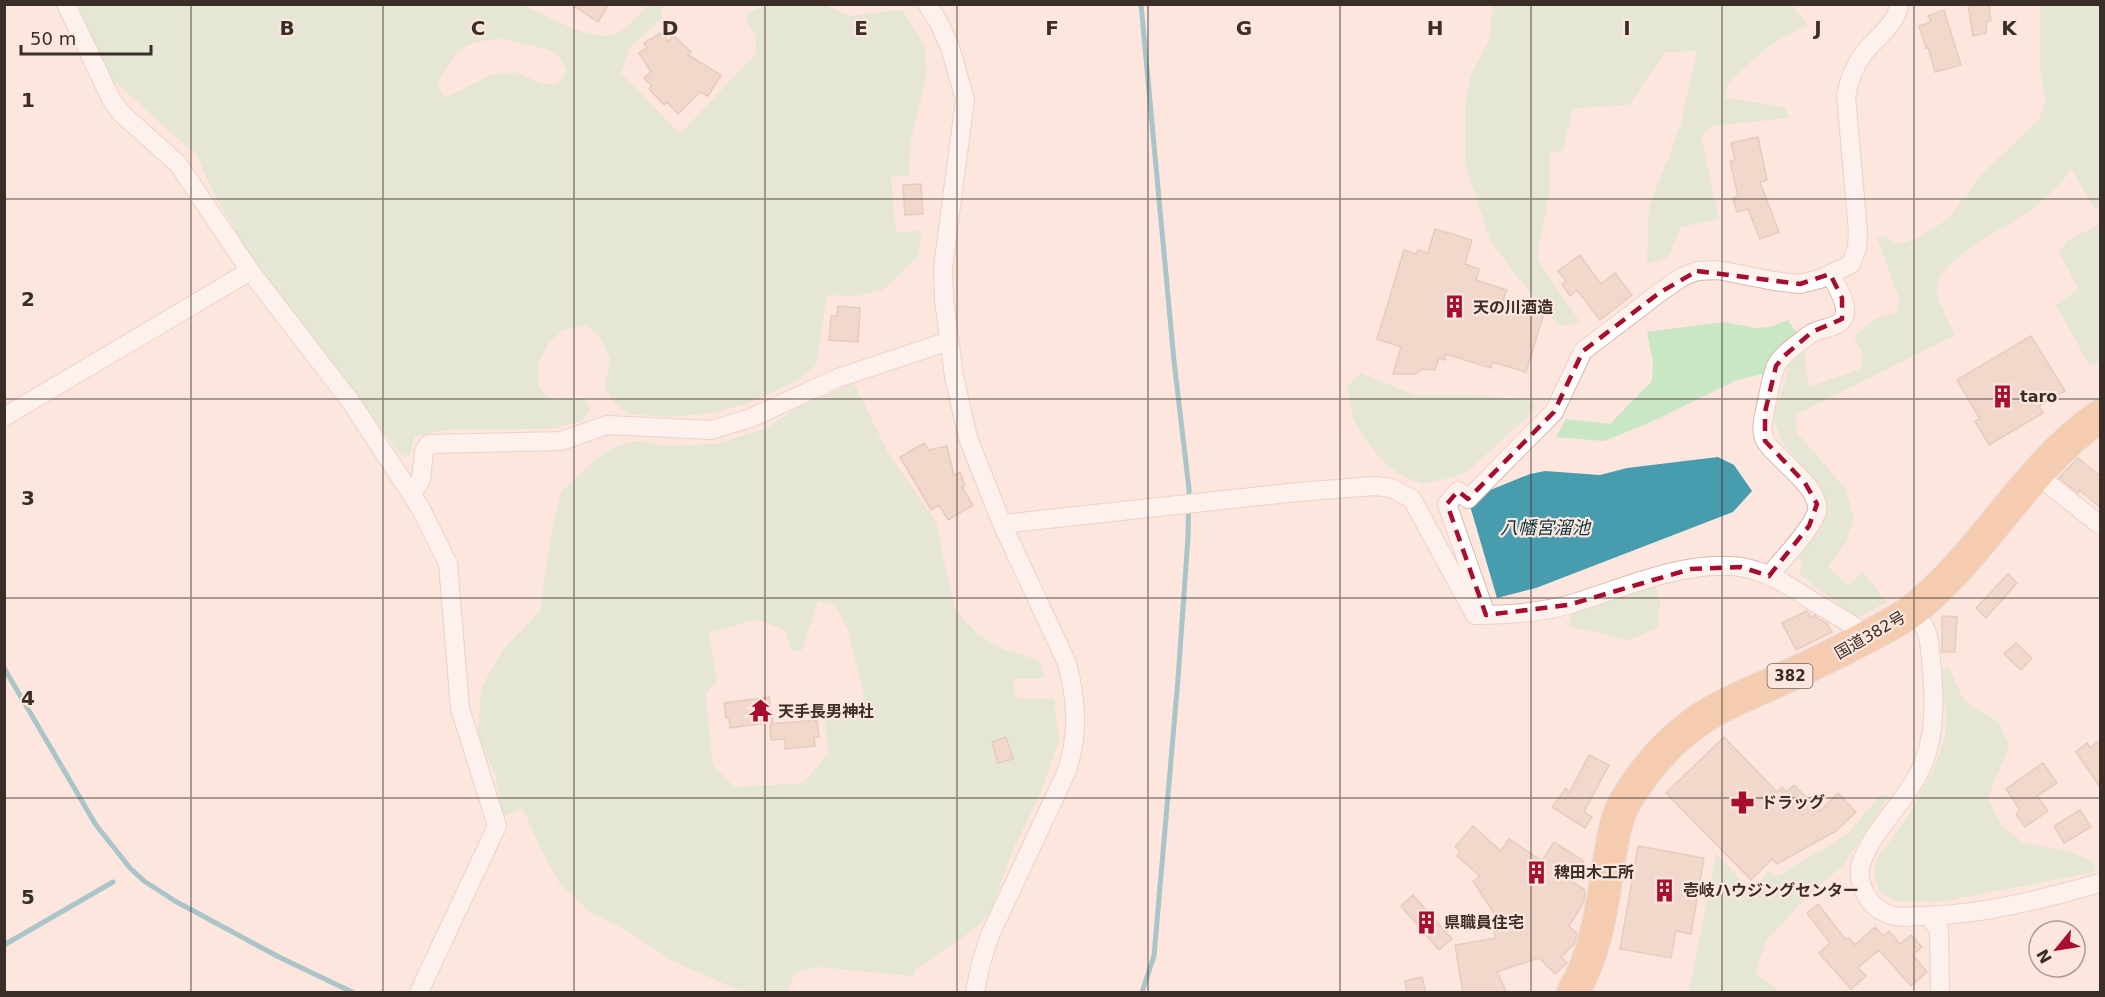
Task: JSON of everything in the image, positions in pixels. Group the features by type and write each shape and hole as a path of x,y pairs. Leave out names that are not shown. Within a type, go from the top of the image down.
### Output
{"highway":[{"name":"国道382号","path":"1573,993 1583,977 1593,944 1619,813 1659,755 1702,718 1719,708 1826,659 1894,623 1913,610 1969,556 2061,447 2100,416"}],"street":[{"path":"66,4 111,99 121,113 178,164 250,271 351,402 411,494 448,564 460,708 497,826 419,993"},
{"path":"927,4 950,47 965,100 943,267 954,376 968,438 1002,524 1067,663 1074,688 1077,720 1072,755 1066,773 990,935 975,993"},
{"path":"1486,615 1448,504 1458,491 1468,498 1554,412 1583,351 1659,293 1682,277 1697,271 1718,270 1800,284 1820,279 1851,264 1857,248 1858,231 1846,96 1851,75 1862,54 1897,17 1899,4"},
{"path":"4,417 250,271"},
{"path":"1769,576 1809,526 1816,513 1817,504 1805,483 1765,441 1762,430 1765,412 1776,366 1784,356 1812,332 1839,324 1842,319 1845,312 1842,298 1830,274"},
{"path":"411,494 421,479 424,451 429,444 561,441 607,425 711,430 751,418 838,378 949,341"},
{"path":"2036,474 2100,525"},
{"path":"1002,524 1297,492 1375,486 1391,488 1412,499 1475,615 1509,614 1568,605 1654,577 1691,569 1715,566 1740,567 1786,583 1869,636"},
{"path":"1913,610 1928,634 1933,680 1933,721 1930,742 1916,779 1870,845 1861,865 1863,890 1871,903 1896,917 1929,916 1980,911 2100,883"},
{"path":"1929,916 1939,930 1940,993"}],"highlighted area":[{"path":"1697,271 1800,284 1830,274 1842,298 1842,319 1812,332 1784,356 1776,366 1765,412 1765,441 1805,483 1817,504 1809,526 1769,576 1741,567 1691,569 1568,605 1486,615 1447,504 1458,491 1468,499 1554,412 1583,351 1659,293"}],"green space":[{"path":"78,5 522,5 583,32 608,36 618,33 630,24 649,5 662,6 661,19 629,49 621,73 680,134 756,53 756,36 747,23 747,13 764,6 824,5 850,16 902,10 924,45 927,72 911,141 909,176 891,177 896,232 922,231 918,257 884,289 857,296 827,295 816,365 797,381 746,404 712,413 671,417 628,414 614,403 605,387 610,358 599,336 586,325 563,330 549,343 538,363 538,387 552,400 583,398 590,409 581,421 551,429 453,429 415,436 409,456 401,455 249,253 216,198 196,153 109,76","holes":["504,39 547,49 559,57 567,71 557,84 543,84 515,72 491,75 445,98 437,83 456,54 470,44"]},
{"path":"1491,5 1791,5 1808,25 1780,39 1758,55 1727,85 1725,98 1785,107 1789,118 1712,126 1701,136 1719,219 1681,227 1668,257 1647,264 1649,207 1680,127 1697,51 1665,52 1629,105 1573,108 1563,151 1550,153 1550,191 1537,256 1541,266 1580,322 1559,326 1490,240 1465,163 1465,107 1470,76 1489,41 1493,8"},
{"path":"2040,5 2100,5 2100,206 2094,207 2071,169 2049,195 1962,255 1940,277 1937,293 1955,335 1795,415 1797,433 1845,488 1854,517 1846,542 1828,566 1848,585 1863,572 1887,602 1856,618 1799,574 1802,562 1798,557 1826,517 1815,482 1782,442 1774,419 1788,368 1737,380 1651,422 1604,441 1556,437 1566,419 1610,424 1652,381 1653,362 1647,332 1724,322 1756,328 1771,327 1788,320 1804,350 1809,387 1861,369 1863,356 1854,336 1875,319 1896,313 1900,301 1877,238 1883,236 1899,244 1918,238 1948,219 1984,172 2039,120 2046,100 2040,72"},
{"path":"2100,224 2100,360 2090,366 2056,305 2079,289 2059,253 2067,241"},
{"path":"1361,373 1414,395 1478,395 1533,401 1535,410 1468,471 1424,484 1402,476 1385,464 1362,435 1353,418 1347,386"},
{"path":"854,383 887,451 936,522 955,610 978,634 1002,649 1039,660 1045,678 1013,679 1016,698 1054,699 1059,742 1041,792 1013,849 989,915 967,934 915,970 913,976 819,967 796,971 787,992 743,992 671,960 628,931 590,912 560,884 523,809 503,816 496,777 478,735 481,688 503,650 540,611 553,522 562,491 600,456 620,445 638,441 666,446 716,444 765,429 798,408","holes":["818,601 835,605 848,630 867,710 823,712 829,753 803,783 734,787 713,765 705,693 717,682 709,633 757,619 785,630 791,651 802,650"]},
{"path":"1656,587 1660,603 1658,628 1628,641 1599,632 1569,627 1571,611 1642,588"},
{"path":"1949,667 1961,695 1972,708 1987,714 1999,723 2009,745 1988,798 2002,826 2022,842 2071,852 2094,862 2096,872 1939,902 1895,901 1879,891 1874,872 1877,859 1905,821 1933,771 1945,738 1946,714 1940,670"},
{"path":"1881,794 1889,796 1843,866 1814,889 1766,941 1755,973 1776,988 1774,992 1689,992 1716,854 1752,892 1769,871 1778,876 1848,834"}],"water":[{"name":"八幡宮溜池","path":"1718,457 1734,465 1752,491 1733,512 1536,588 1497,598 1468,499 1530,474 1545,471 1600,475 1627,468"}],"building":[{"path":"571,4 609,4 598,22"},
{"path":"1968,4 1989,4 1991,21 1987,21 1986,33 1973,36"},
{"path":"1944,10 1961,65 1935,72 1919,26 1931,22 1928,16"},
{"path":"662,32 668,42 673,35 691,52 688,55 721,75 708,96 700,92 678,114 667,102 664,105 649,89 652,86 644,78 651,72 639,53 647,48 644,43"},
{"path":"1758,137 1767,180 1760,182 1779,232 1760,239 1748,209 1737,212 1733,198 1738,196 1730,161 1735,160 1731,143"},
{"path":"921,184 923,214 905,215 903,185"},
{"name":"天の川酒造","path":"1435,229 1472,240 1465,264 1479,269 1476,280 1507,290 1503,300 1544,313 1526,372 1492,362 1491,368 1446,354 1445,360 1439,358 1435,370 1422,369 1415,374 1393,374 1401,347 1377,339 1404,250 1416,254 1418,250 1428,253"},
{"path":"1580,255 1601,284 1615,273 1632,295 1600,320 1577,290 1570,296 1562,284 1566,281 1558,271"},
{"path":"838,306 860,308 858,342 829,340 831,316 837,316"},
{"name":"taro","path":"2031,336 2065,391 2039,406 2043,413 1989,445 1975,421 1980,419 1957,380"},
{"path":"924,443 929,450 947,446 954,475 960,472 965,486 962,487 973,505 948,520 939,505 931,510 900,457"},
{"path":"2078,458 2100,476 2100,507 2059,478"},
{"path":"2008,574 2017,583 1986,618 1976,608"},
{"path":"1807,611 1812,617 1815,615 1827,623 1832,632 1796,650 1782,623"},
{"path":"1942,616 1957,617 1955,652 1942,652"},
{"path":"2016,643 2032,658 2021,670 2004,654"},
{"path":"769,697 773,722 730,728 724,703"},
{"path":"817,720 819,737 814,737 815,746 785,749 785,739 771,740 770,724"},
{"path":"1006,737 1013,759 998,763 992,742"},
{"name":"ドラッグ","path":"1724,737 1777,792 1782,787 1787,792 1794,785 1820,811 1838,793 1856,812 1836,831 1777,864 1772,859 1751,880 1666,793"},
{"path":"2100,740 2100,787 2076,752 2087,743 2090,748"},
{"path":"1589,755 1609,765 1584,812 1592,817 1585,828 1552,807 1566,788 1569,793"},
{"path":"2043,763 2057,783 2037,796 2048,811 2025,827 2016,814 2020,810 2006,789"},
{"path":"2080,810 2091,827 2064,843 2054,826"},
{"path":"1473,826 1501,851 1509,839 1542,861 1554,842 1584,861 1571,881 1585,890 1584,902 1569,926 1577,934 1574,944 1561,957 1567,963 1555,974 1539,958 1497,972 1507,993 1463,993 1455,945 1496,938 1494,932 1504,929 1473,881 1480,876 1457,856 1460,851 1455,847"},
{"name":"壱岐ハウジングセンター","path":"1638,846 1704,858 1691,934 1676,931 1671,958 1620,949"},
{"name":"県職員住宅","path":"1413,895 1452,939 1439,950 1401,906"},
{"path":"1818,904 1846,940 1849,938 1855,945 1875,927 1883,936 1889,931 1900,944 1911,935 1922,947 1913,955 1927,972 1911,986 1879,950 1858,968 1866,976 1851,989 1819,953 1830,943 1807,913"},
{"path":"1422,977 1426,993 1407,993 1405,981"}],"waterway":[{"path":"1141,4 1174,361 1189,489 1178,679 1154,956 1142,992"},
{"path":"4,668 96,825 130,868 144,881 175,901 279,957 352,992"},
{"path":"4,945 113,882"}],"place":[{"name":"天の川酒造","path":"1455,307"},
{"name":"taro","path":"2002,396"},
{"name":"天手長男神社","path":"760,711"},
{"name":"ドラッグ","path":"1743,802"},
{"name":"稗田木工所","path":"1536,872"},
{"name":"壱岐ハウジングセンター","path":"1665,890"},
{"name":"県職員住宅","path":"1426,922"}]}
